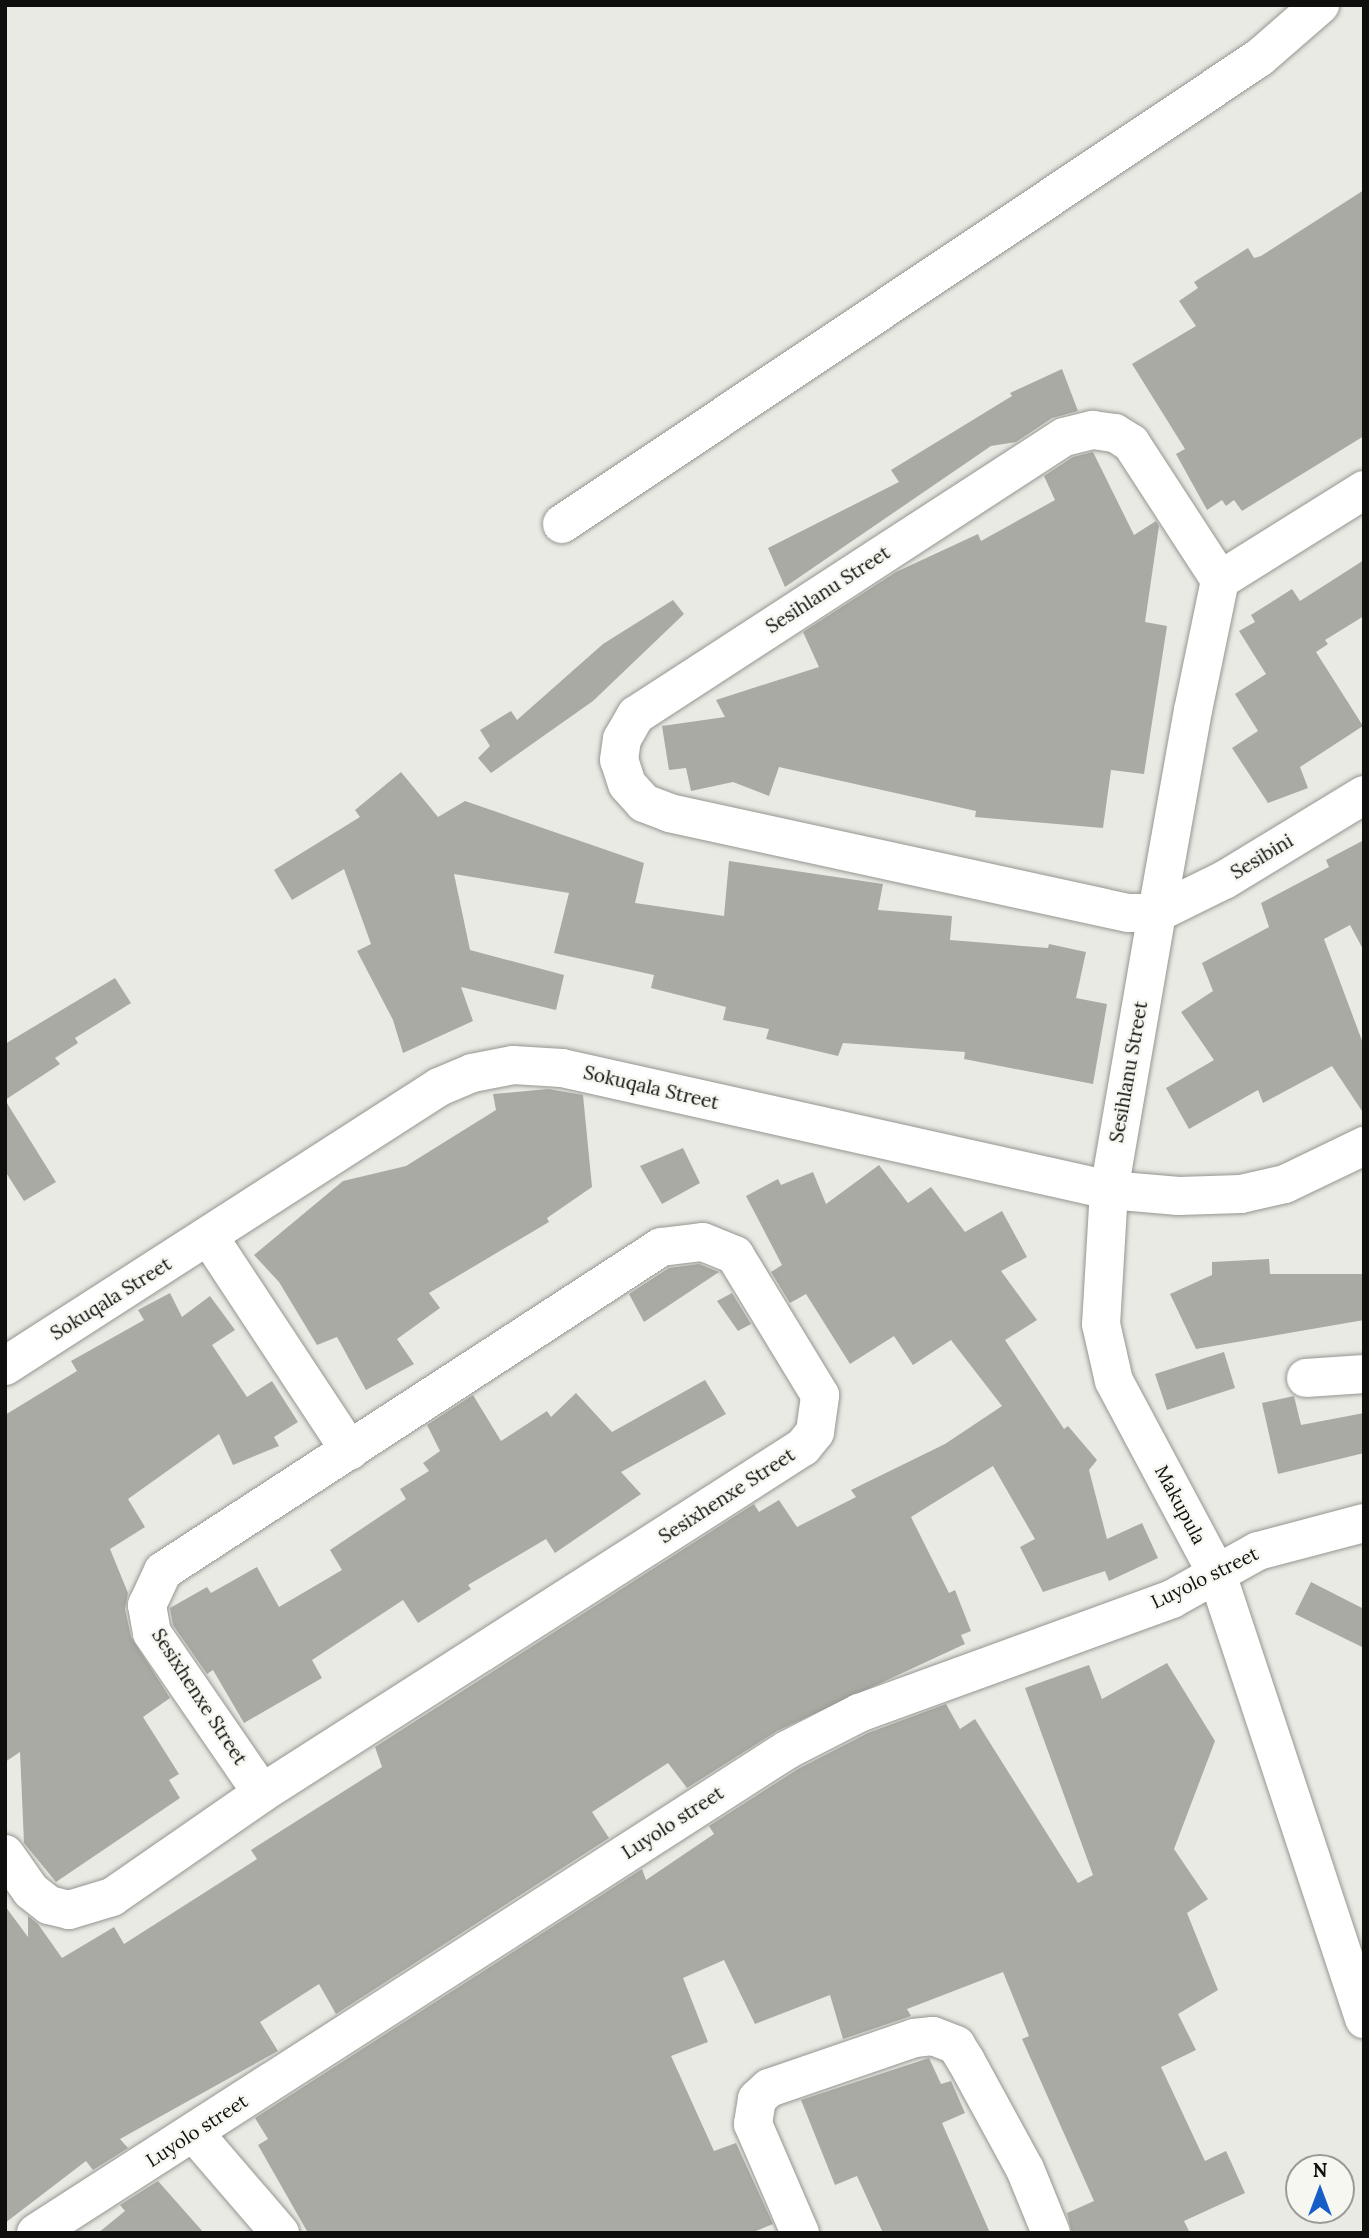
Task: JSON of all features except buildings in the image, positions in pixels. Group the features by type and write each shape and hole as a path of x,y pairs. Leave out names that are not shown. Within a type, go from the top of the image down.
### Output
{"street":[{"path":"562,524 1259,58 1320,5"},
{"name":"Sesihlanu Street","path":"1109,1190 1157,913 1220,580 1131,443 1115,433 1093,430 1064,437 636,715 622,739 620,760 626,784 644,803 670,813 1088,907 1157,913"},
{"path":"1220,580 1364,490"},
{"name":"Sesibini","path":"1157,913 1224,880 1364,795"},
{"name":"Sokuqala Street","path":"5,1366 439,1087 472,1073 513,1065 562,1068 1109,1190 1179,1196 1241,1194 1285,1184 1364,1146"},
{"name":"Makupula","path":"1109,1190 1101,1324 1106,1360 1217,1574 1349,1933 1364,2019"},
{"path":"209,1237 350,1451"},
{"name":"Sesixhenxe Street","path":"5,1854 31,1891 49,1905 69,1910 91,1906 112,1897 262,1793 803,1447 816,1432 820,1395 735,1255 722,1247 679,1242 661,1247 163,1571 149,1596 152,1633 262,1793"},
{"path":"1306,1378 1364,1374"},
{"name":"Luyolo street","path":"36,2233 787,1750 859,1713 1172,1599 1258,1550 1364,1523"},
{"path":"800,2233 753,2124 757,2099 769,2088 914,2038 933,2036 956,2045 966,2061 1025,2169 1051,2233"},
{"path":"194,2133 280,2233"}]}
